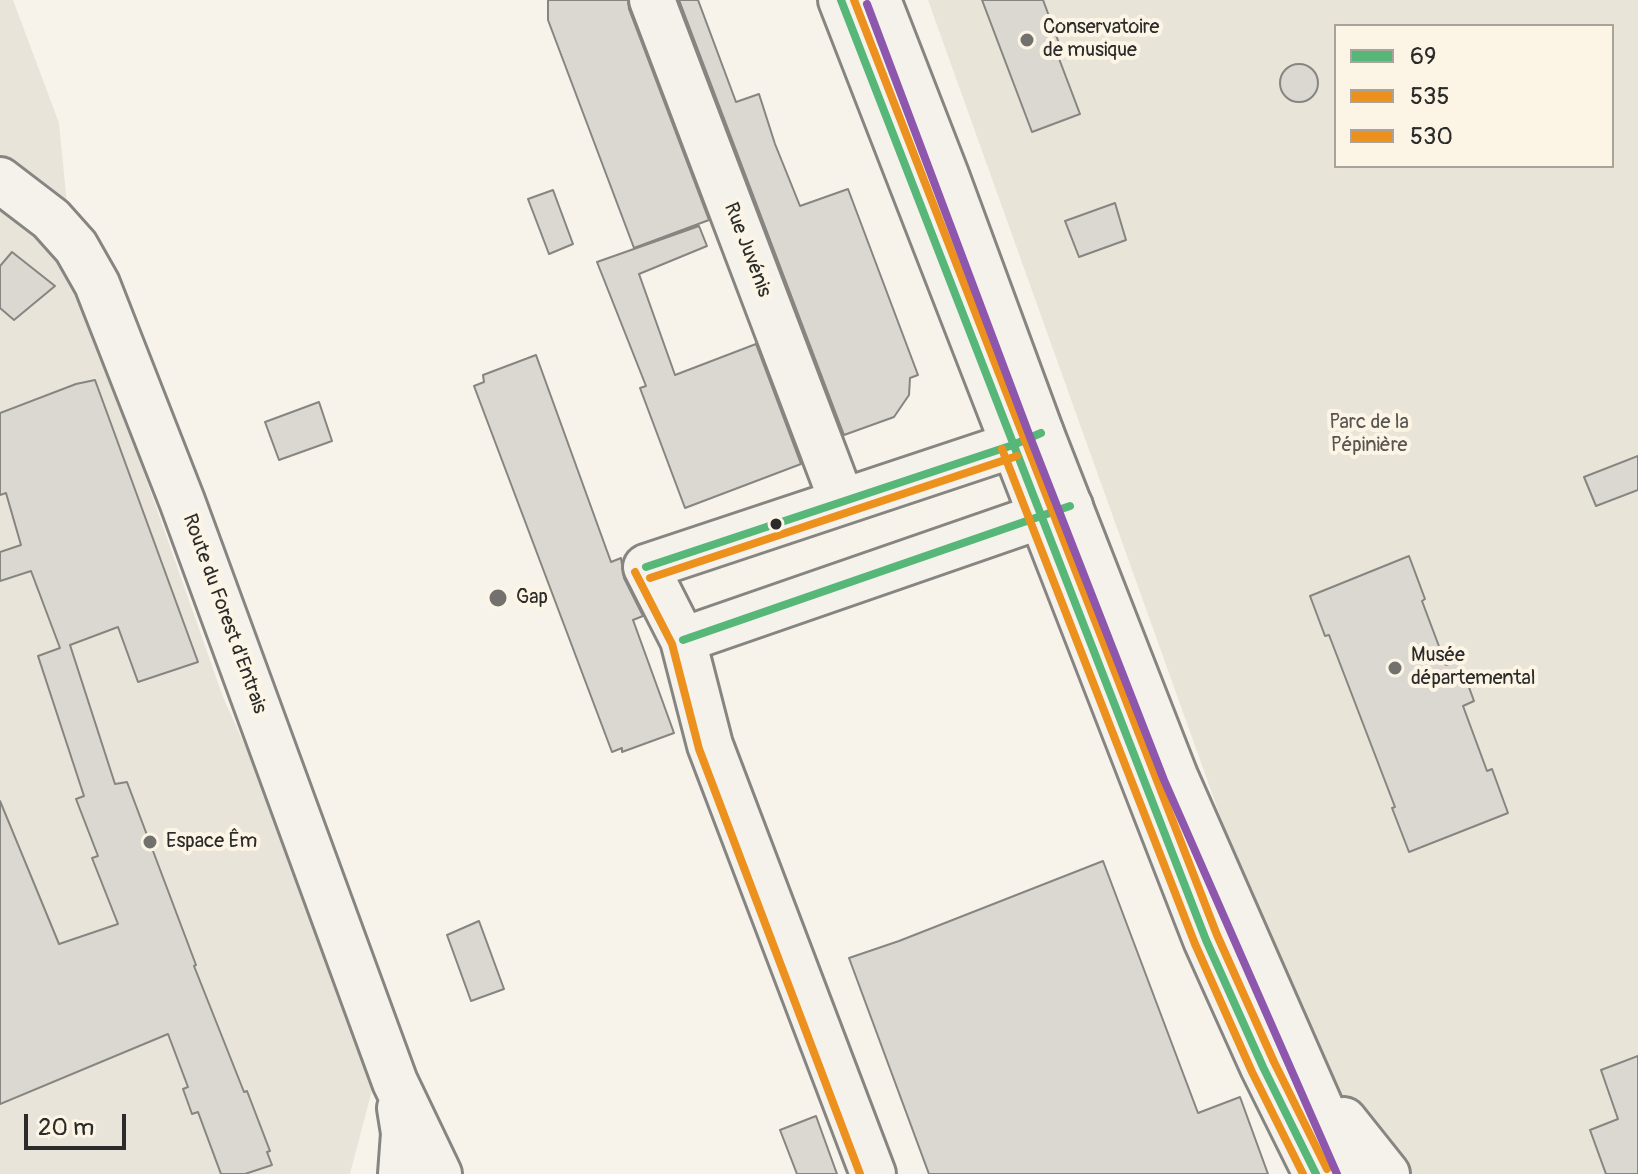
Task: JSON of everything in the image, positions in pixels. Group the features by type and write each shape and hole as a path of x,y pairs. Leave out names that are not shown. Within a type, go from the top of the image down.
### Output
{"street":[{"name":"Rue Juvénis","path":"652,0 842,501"},
{"path":"841,0 1056,511 1350,1174"},
{"path":"878,0 946,175 1027,439"},
{"name":"Route du Forest d'Entrais","path":"0,180 51,219 76,247 97,284 182,501 395,1082 439,1174"},
{"path":"873,1174 710,745 683,640 646,567 1027,439"},
{"path":"683,640 1056,511"},
{"path":"1056,511 1206,940 1263,1067 1316,1174"},
{"path":"1295,1054 1351,1131 1387,1174"},
{"name":"Route du Forest d'Entrais","path":"395,1082 404,1133 401,1174"}],"shaded area":[{"path":"0,0 13,0 59,123 74,274 223,697 311,892 377,1071 350,1174 0,1174"}],"green space":[{"name":"Parc de la Pépinière","path":"928,0 1638,0 1638,1174 1405,1174 1376,1149 1333,1080 1247,891"}],"building":[{"path":"548,0 628,0 709,220 634,248 548,20"},
{"path":"679,0 698,0 736,102 759,94 800,206 848,189 918,375 910,378 909,395 894,417 844,435"},
{"path":"982,0 1043,0 1063,54 1058,56 1080,114 1032,132"},
{"path":"1299,64 1312,70 1318,83 1312,96 1299,102 1286,96 1280,83 1286,70"},
{"path":"553,190 573,244 549,254 528,199"},
{"path":"1115,203 1126,240 1079,257 1065,221"},
{"path":"699,226 707,246 639,274 675,375 756,344 801,464 685,508 640,388 646,386 597,262"},
{"path":"12,252 55,286 14,320 0,308 0,266"},
{"name":"Gap","path":"536,355 611,562 621,558 624,578 643,616 633,620 674,733 622,752 622,748 612,752 474,386 484,382 483,375"},
{"path":"95,380 198,662 138,682 118,627 70,645 115,784 127,782 194,966 270,1151 267,1152 272,1165 245,1174 221,1174 198,1112 192,1114 183,1089 188,1087 168,1034 0,1104 0,801 59,944 118,924 92,858 98,856 76,799 84,796 38,656 60,648 31,571 0,581 0,552 21,545 6,493 0,495 0,413 76,384"},
{"path":"319,402 332,441 279,460 265,422"},
{"path":"1638,456 1638,490 1596,506 1584,477"},
{"path":"1409,556 1446,665 1459,660 1474,701 1463,706 1487,771 1492,769 1508,813 1409,852 1392,808 1395,807 1329,635 1325,636 1310,596"},
{"path":"1103,861 1198,1113 1240,1097 1268,1174 929,1174 849,958"},
{"path":"479,921 504,989 471,1001 447,935"},
{"path":"1638,1056 1638,1174 1606,1174 1590,1130 1618,1119 1601,1070"},
{"path":"816,1116 837,1174 797,1174 780,1130"}],"transit line":[{"name":"69","path":"841,0 1206,940 1263,1067 1316,1174"},
{"name":"530","path":"854,0 1217,935 1274,1062 1327,1169"},
{"path":"867,4 1030,437 1164,780 1337,1174"},
{"name":"69","path":"646,567 1041,433"},
{"name":"535","path":"1002,449 1195,944 1252,1072 1303,1174"},
{"name":"535","path":"650,578 1017,456"},
{"name":"69","path":"683,640 1070,506"},
{"name":"535","path":"635,572 672,644 699,749 860,1174"}],"place":[{"name":"Conservatoire de musique","path":"1027,40"},
{"name":"Gap","path":"498,598"},
{"name":"Musée départemental","path":"1395,668"},
{"name":"Espace Êm","path":"150,842"}]}
